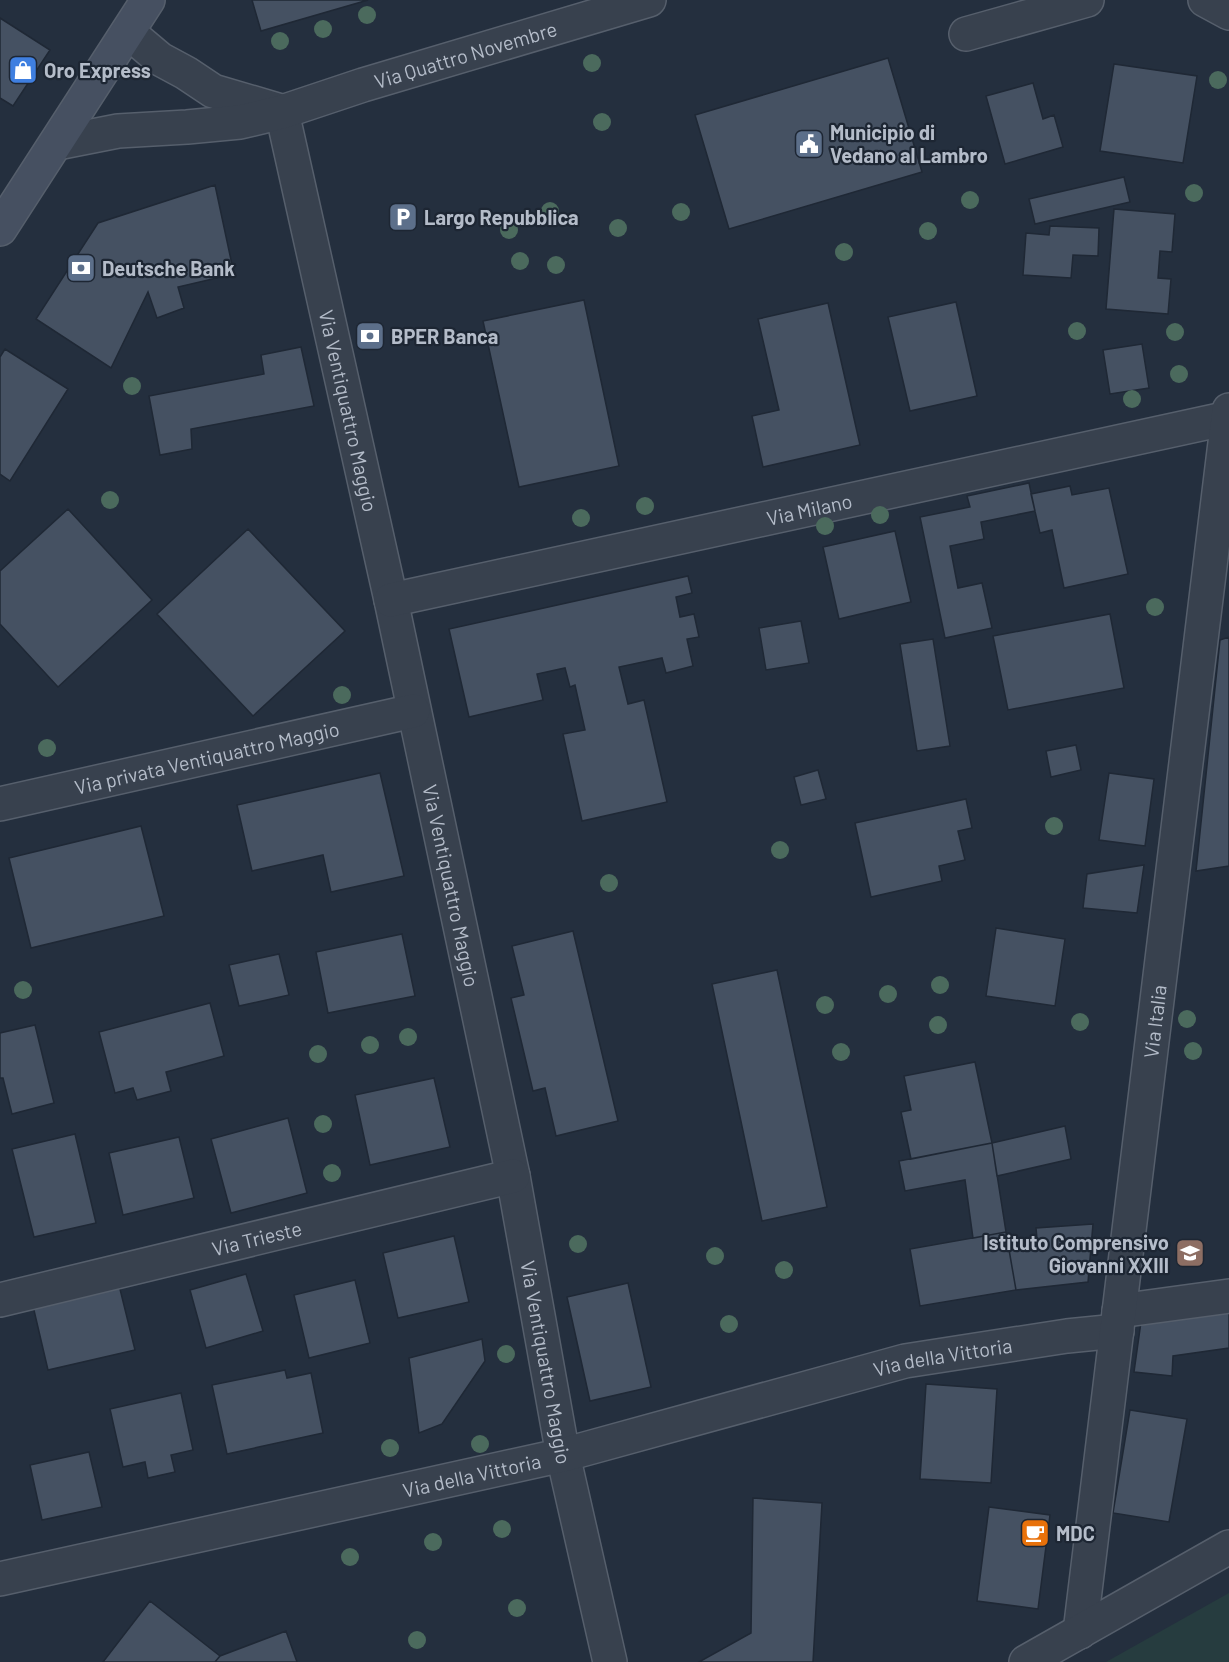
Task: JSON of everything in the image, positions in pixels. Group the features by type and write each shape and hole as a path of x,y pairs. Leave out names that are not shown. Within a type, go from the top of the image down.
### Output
{"main road":[{"path":"0,229 148,0"}],"street":[{"name":"Via Quattro Novembre","path":"57,143 118,131 187,128 240,122 282,112 363,85 650,0"},
{"path":"966,34 1087,0"},
{"path":"1205,0 1229,13"},
{"path":"128,32 160,59 213,91 282,112"},
{"name":"Via Ventiquattro Maggio","path":"282,112 391,600 513,1176 562,1455 610,1662"},
{"name":"Via Milano","path":"391,600 1228,414"},
{"name":"Via Italia","path":"1080,1632 1228,414"},
{"name":"Via privata Ventiquattro Maggio","path":"0,804 413,711"},
{"name":"Via Trieste","path":"0,1300 513,1176"},
{"name":"Via della Vittoria","path":"0,1579 562,1455 905,1361 1067,1336 1118,1321 1229,1296"},
{"path":"1026,1662 1229,1547"}],"green space":[{"path":"1229,1593 1229,1662 1106,1662"}],"building":[{"path":"252,0 368,0 261,31"},
{"path":"0,18 50,50 13,106 0,98"},
{"name":"Municipio di Vedano al Lambro","path":"888,58 922,172 729,229 695,115"},
{"path":"1114,64 1197,76 1183,163 1100,151"},
{"path":"1033,83 1043,119 1054,115 1063,147 1005,164 986,96"},
{"path":"1124,177 1130,202 1035,224 1029,199"},
{"path":"215,185 234,274 178,287 184,308 157,318 148,292 111,368 36,319 98,223"},
{"path":"1114,209 1175,214 1172,252 1160,251 1158,278 1171,279 1168,314 1106,309"},
{"path":"1050,226 1099,228 1098,256 1073,255 1071,278 1023,275 1026,233 1049,235"},
{"path":"584,300 619,466 519,487 483,321"},
{"path":"956,302 977,396 910,411 888,317"},
{"path":"828,303 860,445 763,467 752,416 779,410 758,319"},
{"path":"1142,344 1149,388 1110,394 1103,350"},
{"path":"301,347 314,406 191,429 192,449 160,455 149,396 264,374 261,355"},
{"path":"5,349 68,389 10,481 0,474 0,357"},
{"path":"1029,483 1035,511 981,522 984,539 950,546 958,588 982,583 992,628 945,638 920,517 970,507 967,496"},
{"path":"1070,486 1072,495 1109,488 1128,574 1064,588 1052,530 1040,533 1031,494"},
{"path":"68,509 152,600 58,687 0,624 0,571"},
{"path":"248,529 345,631 253,716 157,614"},
{"path":"895,531 911,602 839,619 823,547"},
{"path":"688,576 692,593 676,597 680,617 694,614 699,637 687,639 693,666 666,673 662,658 619,667 628,704 644,700 667,802 582,821 563,734 585,730 575,685 570,687 565,668 537,674 543,700 469,717 449,629"},
{"path":"1110,614 1124,688 1008,710 993,636"},
{"path":"801,621 809,663 766,670 759,628"},
{"path":"1229,637 1229,866 1196,871 1220,640"},
{"path":"933,639 950,746 917,751 900,644"},
{"path":"1076,745 1081,770 1051,777 1046,751"},
{"path":"818,770 826,799 801,805 794,777"},
{"path":"380,773 404,876 331,892 323,855 252,871 237,805"},
{"path":"1109,773 1154,779 1145,846 1099,840"},
{"path":"966,799 972,828 958,831 965,860 939,866 942,881 871,897 855,823"},
{"path":"141,826 164,916 31,948 9,858"},
{"path":"1144,865 1137,913 1083,908 1087,874"},
{"path":"996,928 1065,939 1055,1006 986,996"},
{"path":"573,931 618,1121 556,1136 545,1088 533,1091 511,998 524,995 512,946"},
{"path":"402,934 415,996 328,1013 316,952"},
{"path":"279,954 289,995 239,1006 229,965"},
{"path":"777,970 827,1207 762,1221 712,984"},
{"path":"210,1003 224,1056 166,1072 171,1091 137,1100 133,1088 115,1093 99,1032"},
{"path":"35,1025 54,1103 12,1114 3,1078 0,1078 0,1033"},
{"path":"975,1062 992,1143 911,1159 901,1112 911,1110 904,1076"},
{"path":"434,1078 450,1147 370,1165 355,1095"},
{"path":"288,1118 307,1193 231,1213 211,1139"},
{"path":"1065,1126 1071,1159 997,1176 992,1143"},
{"path":"75,1134 96,1223 34,1237 12,1149"},
{"path":"179,1137 194,1198 123,1215 109,1153"},
{"path":"992,1143 1006,1232 973,1238 965,1180 905,1191 899,1161"},
{"path":"1093,1224 1088,1282 1016,1290 1008,1244 1037,1239 1036,1228"},
{"path":"1006,1232 1016,1290 920,1306 910,1249"},
{"path":"454,1236 469,1302 398,1318 383,1253"},
{"path":"246,1274 263,1331 206,1348 190,1290"},
{"path":"355,1280 370,1343 309,1358 294,1295"},
{"path":"628,1283 651,1387 590,1401 567,1297"},
{"path":"119,1285 135,1350 48,1370 33,1306"},
{"path":"1229,1310 1229,1348 1173,1356 1172,1376 1134,1372 1141,1322"},
{"path":"482,1339 485,1361 442,1424 419,1433 409,1358"},
{"path":"285,1370 287,1378 311,1373 323,1433 227,1454 212,1385"},
{"path":"926,1384 997,1389 991,1483 920,1479"},
{"path":"181,1393 193,1450 171,1455 175,1472 148,1478 145,1462 123,1467 110,1409"},
{"path":"1130,1410 1187,1419 1169,1522 1113,1513"},
{"path":"89,1452 102,1507 42,1520 30,1465"},
{"path":"753,1498 822,1503 813,1662 699,1662 751,1633"},
{"path":"989,1507 1050,1515 1038,1609 977,1601"},
{"path":"150,1601 220,1656 215,1662 103,1662"},
{"path":"286,1631 297,1662 215,1662 220,1656"}],"place":[{"name":"Oro Express","path":"23,70"},
{"name":"Municipio di Vedano al Lambro","path":"809,144"},
{"name":"Largo Repubblica","path":"403,217"},
{"name":"Deutsche Bank","path":"81,268"},
{"name":"BPER Banca","path":"370,336"},
{"name":"Istituto Comprensivo Giovanni XXIII","path":"1190,1253"},
{"name":"MDC","path":"1035,1533"}]}
